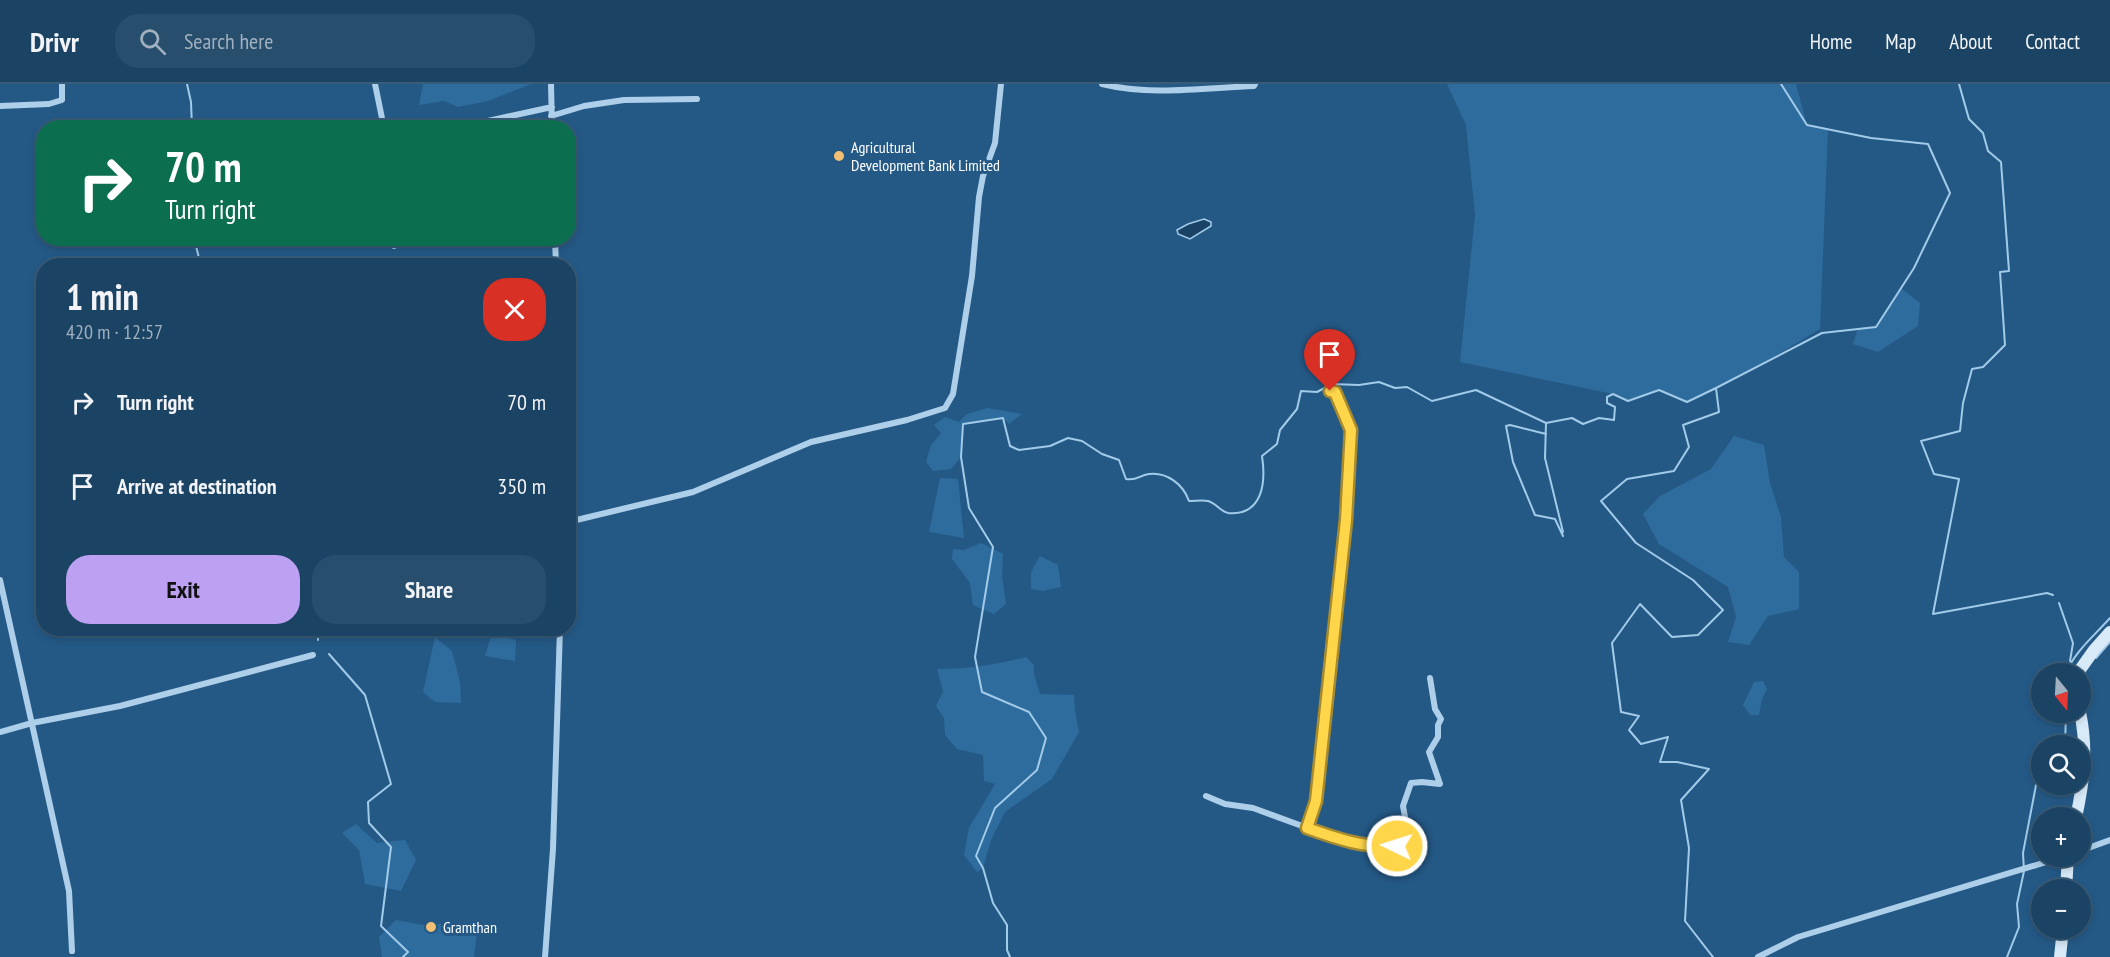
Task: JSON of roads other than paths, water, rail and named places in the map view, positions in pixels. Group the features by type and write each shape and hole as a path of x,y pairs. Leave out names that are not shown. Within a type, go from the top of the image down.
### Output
{"street":[{"path":"0,106 49,104 62,100 62,84"},
{"path":"375,84 382,120"},
{"path":"551,84 551,120"},
{"path":"576,520 693,492 811,442 908,420 945,408 953,394 972,276 979,198 983,176 995,143 1001,84"},
{"path":"1102,84 1121,89 1152,90 1254,86 1255,84"},
{"path":"551,116 584,106 624,100 698,99"},
{"path":"493,120 552,107"},
{"path":"1307,828 1316,801 1346,520 1351,430 1335,392 1330,391"},
{"path":"0,580 69,891 72,951"},
{"path":"2085,663 2110,632"},
{"path":"545,957 553,849 560,636"},
{"path":"0,732 32,723 120,706 313,655"},
{"path":"1206,796 1225,804 1253,808 1335,838 1383,847 1410,845 1403,806 1411,783 1440,784 1429,752 1438,737 1438,725 1441,719 1435,709 1431,678"},
{"path":"2078,807 2084,765 2085,736 2082,723"},
{"path":"2091,848 2110,840"},
{"path":"1758,957 1798,938 2031,866"},
{"path":"2060,957 2062,939"}],"waterway":[{"path":"187,84 192,120"},
{"path":"1713,957 1685,921 1689,848 1681,800 1709,769 1677,762 1660,762 1668,737 1641,744 1629,730 1639,716 1621,712 1612,643 1640,604 1672,637 1698,635 1723,610 1693,580 1636,543 1601,501 1627,479 1674,471 1689,447 1683,425 1719,412 1716,388 1822,333 1876,327 1914,268 1950,193 1928,144 1871,138 1807,125 1781,84"},
{"path":"1959,84 1969,119 1983,133 1988,151 2001,162 2009,271 2000,272 2005,345 1983,367 1972,369 1963,403 1960,431 1921,441 1934,474 1959,479 1933,614 2047,593 2053,595"},
{"path":"196,246 199,258"},
{"path":"1010,957 1007,950 1007,925 993,903 983,868 976,856 995,808 1037,770 1046,738 1029,712 982,692 975,657 993,547 969,508 961,457 963,424 1003,418 1010,446 1019,450 1050,446 1068,438 1082,441 1102,454 1119,460 1126,479 1149,474 1162,475 1174,480 1183,489 1189,501 1208,501 1228,513 1249,509 1260,495 1263,476 1262,456 1277,444 1280,430 1297,409 1301,391 1317,392 1332,384 1359,385 1379,382 1395,388 1407,387 1432,401 1476,390 1546,423 1572,418 1583,424 1599,418 1614,420 1615,407 1607,403 1607,397 1613,394 1628,401 1659,390 1687,402 1716,388"},
{"path":"1546,423 1545,458 1563,532"},
{"path":"1546,434 1506,426 1513,462 1535,515 1555,519 1563,536"},
{"path":"2059,603 2073,643 2070,661"},
{"path":"2071,663 2110,618"},
{"path":"2096,658 2110,642"},
{"path":"329,654 365,695 391,784 368,802 369,823 391,847 381,926 408,952 403,957"},
{"path":"2065,735 2066,723"},
{"path":"2007,957 2019,927 2017,904 2024,871 2023,853 2034,795"}],"place":[{"name":"Agricultural Development Bank Limited","path":"839,156"},
{"name":"Gramthan","path":"431,927"}]}
